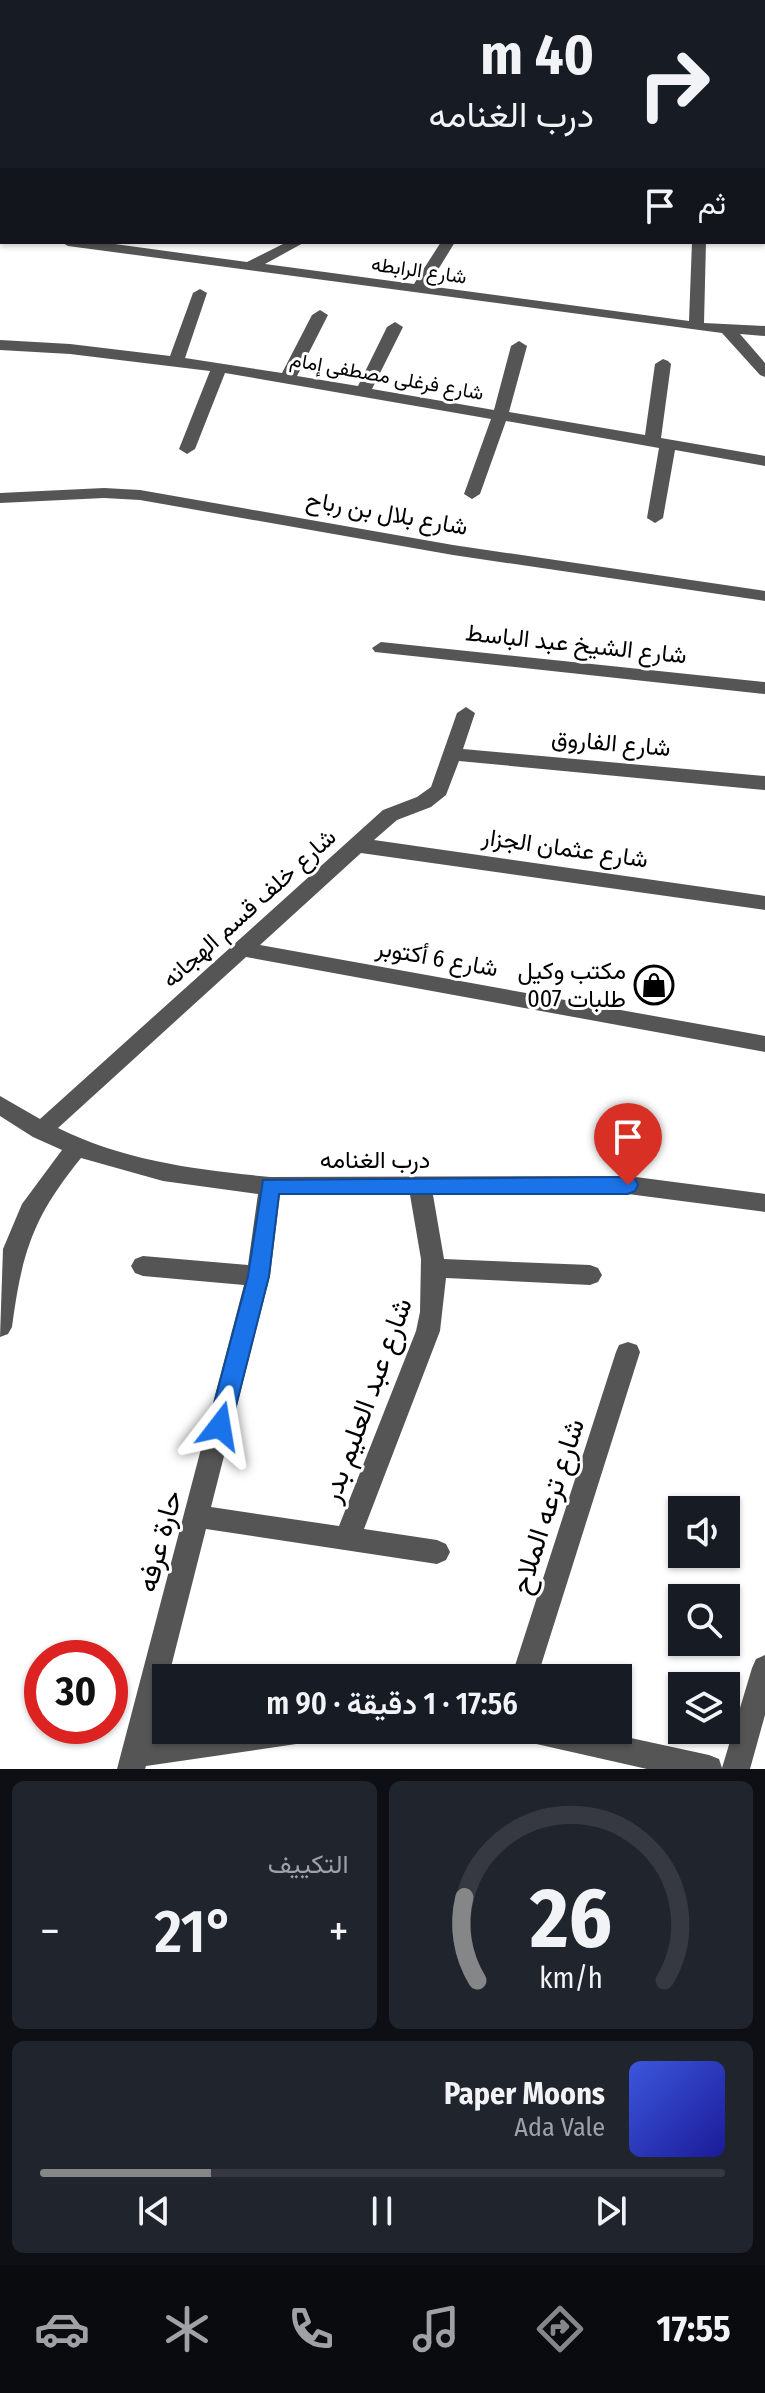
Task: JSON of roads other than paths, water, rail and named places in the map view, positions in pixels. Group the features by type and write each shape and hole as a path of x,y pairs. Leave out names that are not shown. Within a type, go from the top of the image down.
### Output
{"street":[{"name":"شارع الرابطه","path":"82,244 696,327 765,331"},
{"path":"248,267 294,244"},
{"path":"418,290 447,244"},
{"path":"696,327 699,244"},
{"path":"176,361 200,293"},
{"path":"287,379 320,315"},
{"path":"363,392 395,327"},
{"path":"727,329 765,372"},
{"name":"شارع فرغلى مصطفى إمام","path":"0,345 219,367 765,461"},
{"path":"472,494 500,416 519,346"},
{"path":"655,518 663,364"},
{"path":"187,449 219,367"},
{"name":"شارع بلال بن رباح","path":"0,498 104,493 140,495 453,550 765,596"},
{"name":"شارع الشيخ عبد الباسط","path":"381,648 765,688"},
{"name":"شارع خلف قسم الهجانه","path":"41,1131 390,815 432,797 444,782 466,713"},
{"name":"شارع الفاروق","path":"453,754 765,783"},
{"name":"شارع عثمان الجزار","path":"357,845 765,903"},
{"name":"شارع 6 أكتوبر","path":"241,949 765,1044"},
{"name":"درب الغنامه","path":"0,1105 41,1131 77,1147 169,1174 270,1186 628,1185 765,1203"},
{"path":"0,1327 5,1252 38,1195 77,1147"},
{"name":"حارة عرفه","path":"132,1762 258,1276 270,1186"},
{"name":"شارع عبد العليم بدر","path":"347,1539 428,1331 437,1286 420,1187"},
{"path":"143,1266 258,1276"},
{"path":"433,1268 590,1275"},
{"name":"شارع ترعه الملاح","path":"528,1664 628,1352"},
{"path":"196,1516 437,1552"},
{"path":"736,1769 765,1668"},
{"path":"132,1762 228,1744"},
{"path":"596,1744 709,1769"}],"place":[{"name":"مكتب وكيل طلبات 007","path":"654,985"}]}
